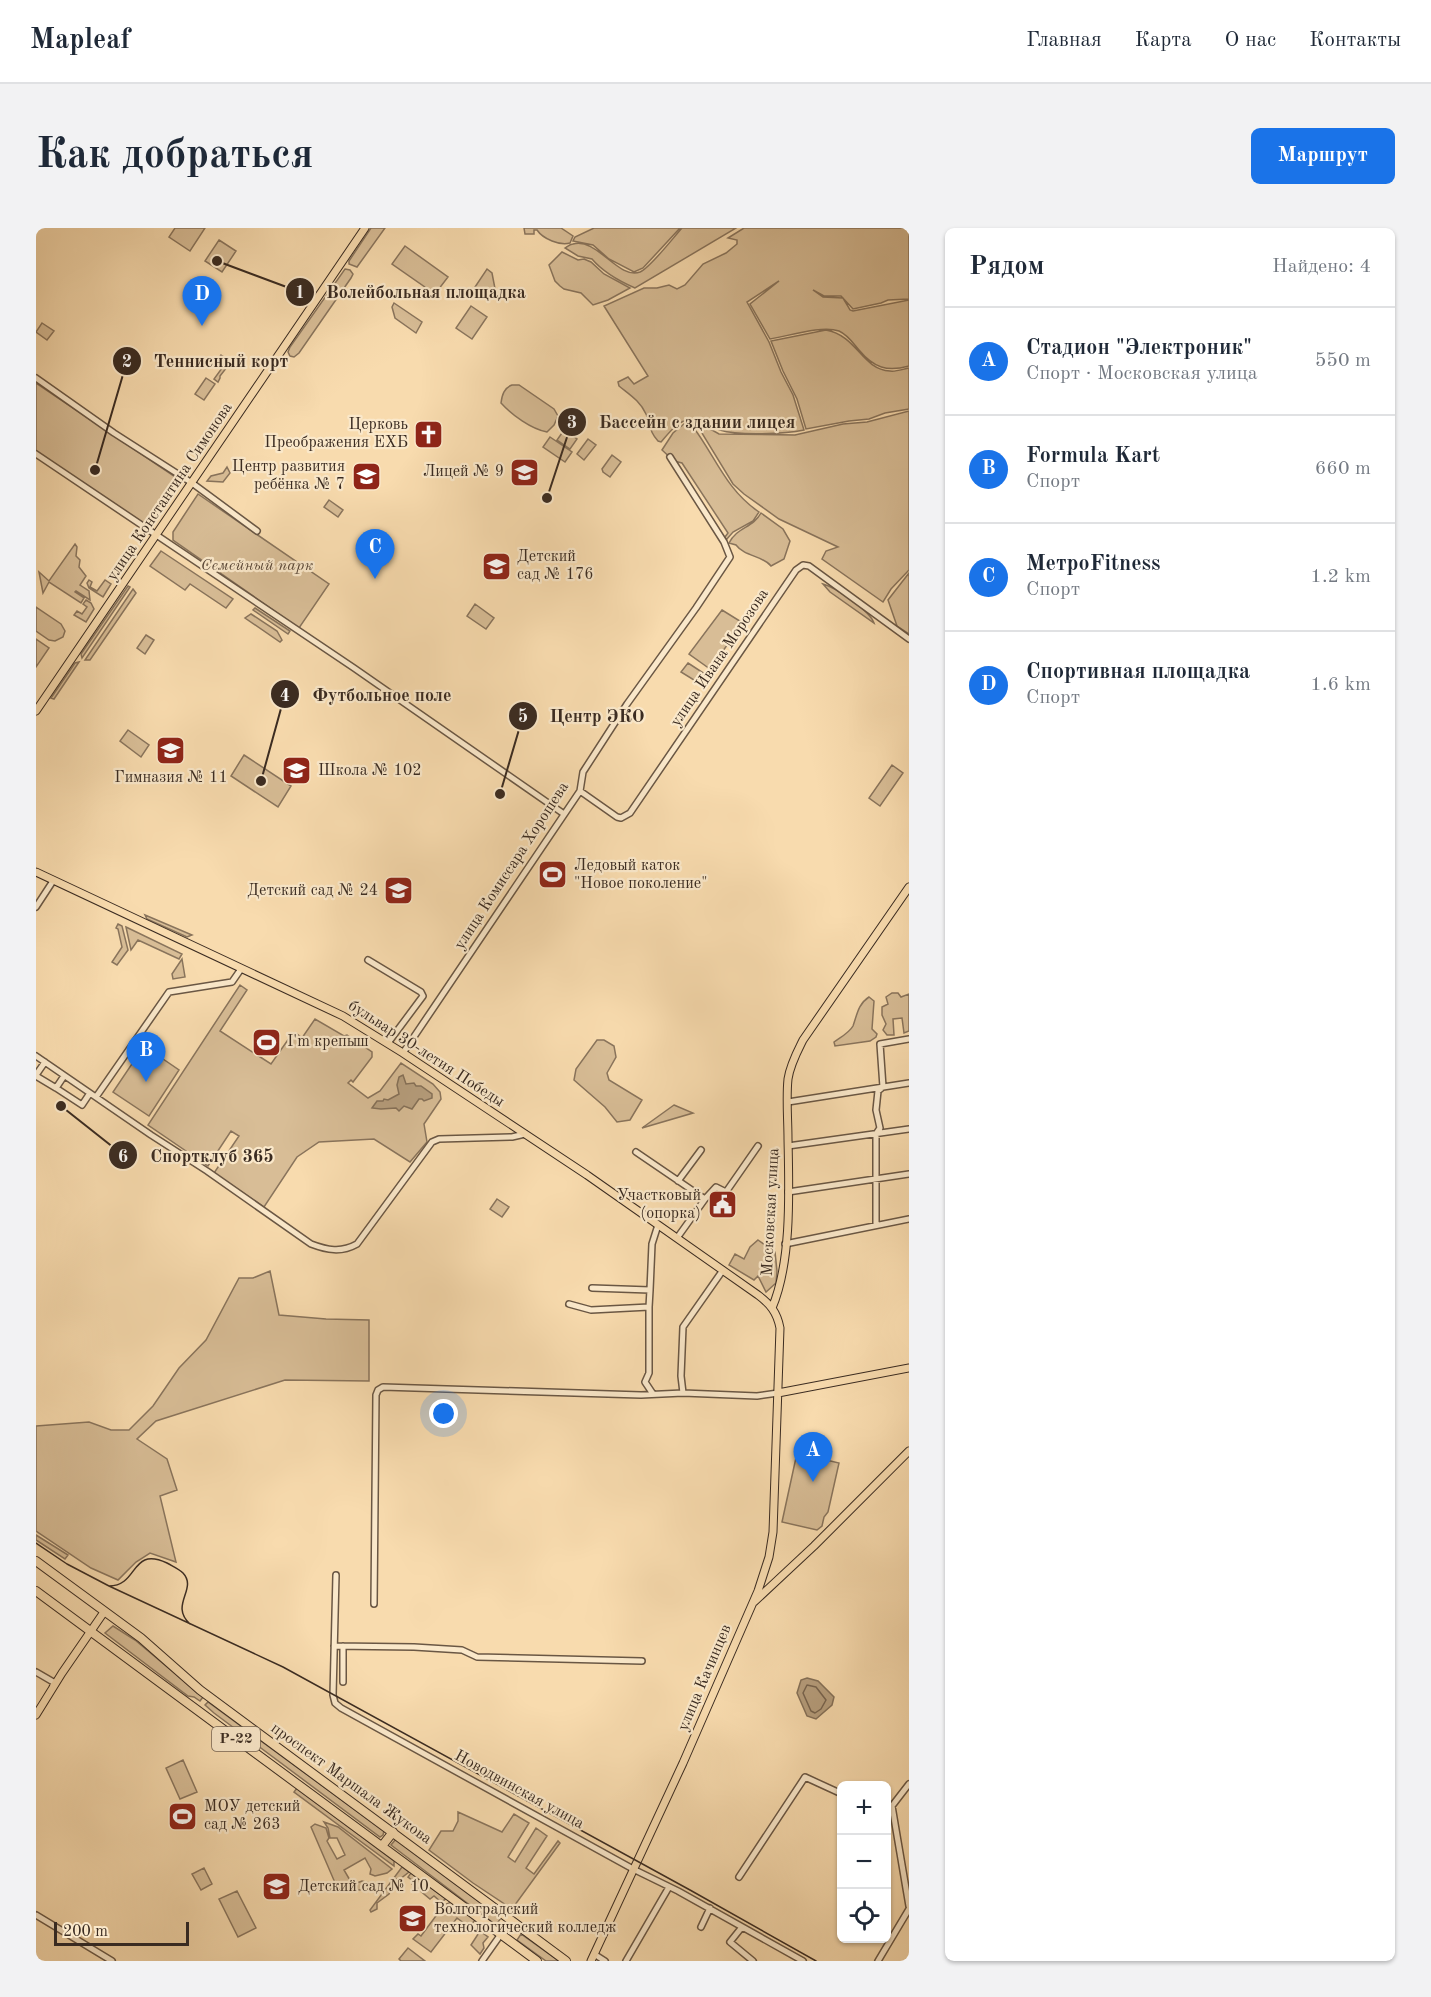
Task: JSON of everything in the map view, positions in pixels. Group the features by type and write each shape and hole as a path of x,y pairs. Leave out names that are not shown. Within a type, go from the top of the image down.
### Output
{"highway":[{"name":"проспект Маршала Жукова","path":"36,1561 141,1638 201,1690 566,1961"},
{"name":"проспект Маршала Жукова","path":"36,1593 537,1961"},
{"path":"382,1846 393,1832"}],"main road":[{"name":"улица Константина Симонова","path":"36,711 365,228"},
{"name":"бульвар 30-летия Победы","path":"36,872 327,1008 388,1043 658,1225 723,1270 772,1308"},
{"name":"Московская улица","path":"772,1308 782,1279 788,1192 788,1079 794,1058 803,1040 909,886"},
{"path":"750,1606 758,1591 769,1557 773,1532 780,1328 777,1315 772,1308"},
{"path":"778,1393 909,1368"},
{"name":"улица Качинцев","path":"593,1957 683,1763 750,1606 909,1451"},
{"path":"36,1715 104,1612"}],"street":[{"path":"36,378 114,433 192,483 256,531"},
{"path":"36,454 354,668 564,814"},
{"name":"улица Комиссара Хорошева","path":"403,1053 580,790 583,771 730,558 724,542 670,458"},
{"name":"улица Ивана Морозова","path":"580,790 617,817 621,818 630,813 796,570 803,565 809,566 909,639"},
{"path":"36,907 53,881"},
{"path":"368,960 421,992 423,996 388,1043"},
{"path":"96,1097 169,992 232,982 241,969"},
{"path":"883,1087 880,1044 909,1039"},
{"path":"36,1056 310,1244 334,1250 342,1250 357,1244 432,1142 439,1139 512,1137 525,1134"},
{"path":"45,1062 36,1076 82,1106 90,1093"},
{"path":"56,1088 64,1076"},
{"path":"788,1102 909,1083"},
{"path":"876,1224 876,1134 879,1128 876,1110 878,1091 883,1087"},
{"path":"788,1146 909,1129"},
{"path":"677,1239 716,1187 726,1192 758,1146"},
{"path":"678,1181 701,1150"},
{"path":"636,1152 705,1199"},
{"path":"788,1192 909,1174"},
{"path":"785,1244 909,1219"},
{"path":"653,1394 645,1382 649,1373 652,1244 658,1225"},
{"path":"683,1393 681,1376 683,1327 723,1270"},
{"path":"592,1288 650,1290"},
{"path":"569,1304 591,1310 649,1307"},
{"path":"374,1604 376,1395 383,1387 757,1396 778,1393"},
{"name":"Новодвинская улица","path":"336,1575 333,1695 335,1703 341,1708 633,1869 710,1908 803,1961"},
{"path":"334,1646 462,1650 477,1657 642,1661"},
{"path":"343,1646 343,1682"},
{"path":"36,1672 55,1683 53,1687"},
{"path":"739,1877 804,1777 837,1792"},
{"path":"891,1804 909,1784"},
{"path":"878,1961 909,1907 891,1810"},
{"path":"626,1961 669,1887"},
{"path":"701,1927 710,1908"},
{"path":"36,1915 112,1961"},
{"path":"482,1961 511,1920"},
{"path":"742,1927 730,1942 753,1961"},
{"path":"786,1961 790,1954"},
{"path":"593,1957 605,1961"}],"green space":[{"path":"175,228 205,228 190,251 169,237"},
{"path":"371,228 385,228 357,267 349,264 349,261"},
{"path":"524,228 561,228 573,236 570,243 561,244 547,239 537,230 534,230 534,234 525,234"},
{"path":"594,228 680,228 643,268 634,272 609,259 593,245 573,241 575,237"},
{"path":"682,228 736,228 635,288 612,276 592,259 578,256 565,248 571,244 582,244 599,252 624,270 632,273 640,272 655,259"},
{"path":"744,228 909,228 909,299 888,300 853,309 843,298 853,311 909,300 909,366 894,369 876,365 850,339 832,329 770,339 750,304 779,281 747,302 769,342 793,395 804,430 738,433 720,430 694,420 686,420 670,431 661,442 658,441 644,409 619,386 618,382 628,377 634,384 648,376 604,306 644,288 669,285 677,289 685,285 703,264 726,253 737,244 737,240 728,238","holes":["813,290 824,296 843,298 823,297"]},
{"path":"219,240 236,251 222,272 205,261"},
{"path":"405,246 448,277 435,294 392,264"},
{"path":"562,252 578,260 584,259 591,262 604,274 630,288 593,305 581,293 564,289 555,281 549,265"},
{"path":"345,269 350,270 353,274 351,278 299,353 294,357 290,356 288,352 290,347"},
{"path":"487,269 492,273 497,299 475,287"},
{"path":"394,303 422,322 416,333 395,318 392,307"},
{"path":"471,306 487,317 472,339 456,328"},
{"path":"42,323 54,331 47,340 36,332"},
{"path":"826,330 837,333 853,345 872,365 880,369 897,371 909,368 909,409 885,413 869,419 806,429 797,399 771,341"},
{"path":"221,355 231,362 218,382 214,379 225,364 218,359"},
{"path":"206,378 215,384 204,400 195,394"},
{"path":"36,383 181,481 149,528 36,451"},
{"path":"512,385 519,385 554,409 558,416 554,425 547,432 522,421 501,403 504,392"},
{"path":"909,411 909,570 891,589 883,602 822,559 826,551 838,547 779,519 733,484 697,425 705,426 719,434 795,435 843,424 867,422"},
{"path":"684,424 691,424 737,493 759,512 753,521 733,532 726,540 728,533 682,463 674,461 662,450 673,433"},
{"path":"564,430 577,439 570,449 557,440"},
{"path":"550,437 572,452 565,462 543,447"},
{"path":"588,439 596,445 584,460 577,454"},
{"path":"612,455 621,462 610,477 602,469"},
{"path":"227,467 230,473 223,482 207,481 211,476 223,473"},
{"name":"Семейный парк","path":"198,494 329,584 299,628 173,540 173,532"},
{"path":"329,500 343,510 338,517 324,507"},
{"path":"761,513 783,529 790,541 784,559 771,566 729,543"},
{"path":"75,544 76,556 80,560 79,567 86,576 80,585 89,591 90,600 76,591 84,598 81,603 49,582 43,593 39,572 49,581"},
{"path":"161,551 233,599 226,608 190,584 185,590 150,566"},
{"path":"909,573 909,634 897,626 888,600"},
{"path":"89,580 92,582 90,587 97,591 105,580 111,584 103,597 89,588 87,583"},
{"path":"823,584 852,600 866,612 874,623 830,592"},
{"path":"128,586 130,587 82,658 81,654"},
{"path":"133,589 136,593 90,660 85,660"},
{"path":"86,600 94,609 86,622 74,615 77,611 82,614 87,607 83,604"},
{"path":"475,604 494,618 486,629 467,616"},
{"path":"36,607 61,624 65,631 63,637 55,641 49,640 36,631"},
{"path":"255,608 290,631 288,634 253,610"},
{"path":"722,610 743,623 710,669 689,654"},
{"path":"251,614 277,631 282,640 280,642 245,618"},
{"path":"146,635 154,640 145,654 137,648"},
{"path":"36,639 49,648 36,667"},
{"path":"79,662 54,699 51,698 75,663"},
{"path":"688,663 708,676 702,685 681,672"},
{"path":"128,730 149,745 141,757 120,741"},
{"path":"244,755 291,786 278,807 231,776"},
{"path":"892,765 903,773 880,806 869,798"},
{"path":"145,915 192,935 187,937 147,919"},
{"path":"118,924 122,926 128,950 117,965 112,962 122,947 116,928"},
{"path":"126,927 182,954 179,959 138,940 131,950"},
{"path":"182,959 185,977 173,979 172,974"},
{"path":"240,985 247,990 220,1031 271,1064 292,1034 297,1034 302,1038 315,1019 344,1036 347,1035 372,1052 372,1057 353,1082 351,1080 348,1083 368,1098 380,1091 401,1063 433,1084 440,1092 441,1099 424,1124 427,1142 410,1162 374,1139 319,1142 297,1157 264,1207 214,1173 239,1136 231,1131 208,1166 148,1125"},
{"path":"892,993 898,993 901,997 909,994 909,1031 904,1033 902,1018 893,1019 894,1035 887,1035 883,1030 886,1024 882,1015 882,1007 888,1004 886,997"},
{"path":"869,997 874,1001 872,1029 877,1034 876,1037 870,1041 835,1046 834,1042 853,1026 860,1006"},
{"path":"597,1040 604,1040 614,1046 616,1057 607,1073 609,1080 642,1100 630,1120 617,1122 605,1107 574,1080 576,1069"},
{"path":"144,1046 179,1070 149,1116 113,1092"},
{"path":"674,1105 693,1113 642,1128"},
{"path":"497,1199 509,1207 502,1217 490,1209"},
{"path":"758,1240 775,1252 776,1283 766,1292 758,1276 754,1280 729,1265 735,1254 744,1259 750,1247"},
{"path":"270,1271 279,1315 369,1320 369,1381 285,1380 156,1421 137,1439 167,1459 177,1490 160,1496 176,1562 150,1553 136,1562 118,1580 91,1568 36,1531 36,1426 89,1422 111,1430 129,1430 153,1406 179,1368 206,1340 239,1278 253,1278"},
{"path":"797,1453 839,1463 828,1512 822,1526 817,1530 782,1522"},
{"path":"36,1535 68,1555 65,1559 36,1540"},
{"path":"113,1626 135,1640 203,1697 200,1701 188,1696 105,1633"},
{"path":"208,1702 384,1831 383,1835 380,1837 214,1713 205,1705"},
{"path":"183,1760 197,1792 180,1799 166,1768"},
{"path":"297,1788 394,1861 394,1866 294,1792"},
{"path":"458,1812 502,1832 514,1814 529,1823 508,1857 515,1862 536,1828 547,1836 526,1868 534,1874 558,1841 560,1843 512,1909 429,1850 441,1831 453,1831 458,1821"},
{"path":"324,1822 338,1827 392,1869 375,1876 370,1874 371,1869 365,1858 344,1870 351,1882 370,1883 369,1889 337,1892 311,1827 315,1824 326,1828 329,1838 327,1841 337,1859 345,1855 337,1838 330,1838"},
{"path":"396,1839 501,1918 496,1925 391,1845"},
{"path":"402,1867 409,1872 400,1879 395,1879 389,1894 377,1903 377,1909 371,1912 370,1910"},
{"path":"204,1868 212,1884 201,1890 192,1874"},
{"path":"411,1873 446,1899 441,1902 434,1896 430,1899 412,1884 413,1881 408,1877"},
{"path":"237,1891 256,1928 238,1937 219,1899"},
{"path":"451,1902 475,1920 469,1927 457,1918 431,1952 413,1939 418,1934 421,1936 444,1905"},
{"path":"480,1931 488,1937 483,1943 484,1948 480,1954 471,1945"},
{"path":"521,1934 559,1961 546,1961 517,1940"},
{"path":"408,1948 425,1961 401,1961 399,1959"}],"water":[{"path":"403,1075 406,1084 414,1083 416,1086 421,1086 432,1094 432,1098 424,1101 419,1099 412,1109 404,1106 399,1111 396,1108 372,1108 377,1101 388,1100 399,1094 397,1085 399,1077"},
{"path":"807,1678 818,1681 834,1697 832,1705 816,1719 807,1716 797,1693 801,1680"}],"tram line":[{"path":"36,1543 67,1564 109,1586 283,1667 816,1961"},
{"path":"109,1586 126,1580 140,1563 147,1559 167,1563 183,1573 187,1579 182,1610 190,1624"}],"place":[{"name":"Волейбольная площадка","path":"217,261"},
{"name":"Спортивная площадка","path":"202,326"},
{"name":"Церковь Преображения ЕХБ","path":"429,434"},
{"name":"Теннисный корт","path":"95,470"},
{"name":"Лицей № 9","path":"525,472"},
{"name":"Центр развития ребёнка № 7","path":"366,476"},
{"name":"Бассейн с здании лицея","path":"547,498"},
{"name":"Детский сад № 176","path":"496,566"},
{"name":"МетроFitness","path":"375,579"},
{"name":"Гимназия № 11","path":"171,750"},
{"name":"Школа № 102","path":"297,771"},
{"name":"Футбольное поле","path":"261,781"},
{"name":"Центр ЭКО","path":"500,794"},
{"name":"Ледовый каток \"Новое поколение\"","path":"553,875"},
{"name":"Детский сад № 24","path":"399,891"},
{"name":"I'm крепыш","path":"266,1042"},
{"name":"Formula Kart","path":"146,1082"},
{"name":"Спортклуб 365","path":"61,1106"},
{"name":"Участковый (опорка)","path":"722,1205"},
{"name":"Стадион \"Электроник\"","path":"813,1482"},
{"name":"МОУ детский сад № 263","path":"183,1816"},
{"name":"Детский сад № 10","path":"277,1887"},
{"name":"Волгоградский технологический колледж","path":"413,1919"}]}
